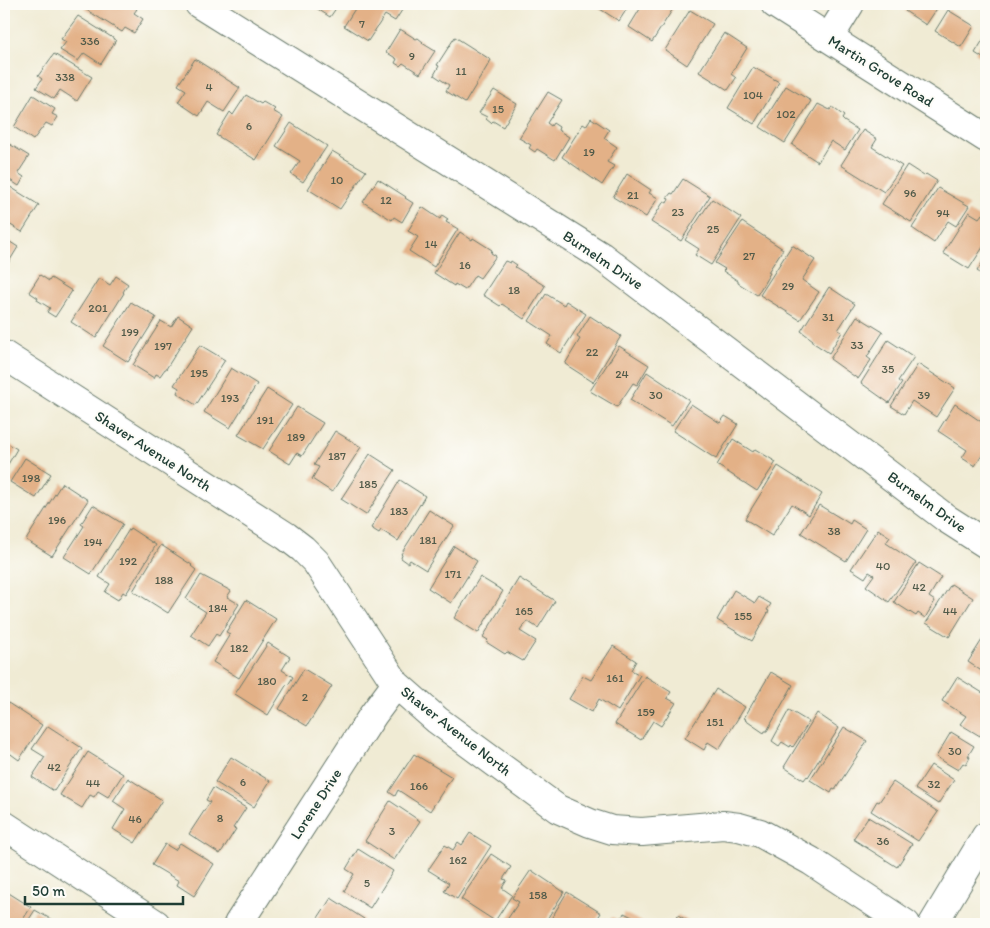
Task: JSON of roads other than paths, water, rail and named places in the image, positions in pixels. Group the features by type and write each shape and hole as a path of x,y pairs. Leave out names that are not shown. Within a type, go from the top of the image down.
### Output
{"street":[{"name":"Burnelm Drive","path":"200,4 601,256 940,514 986,544"},
{"name":"Martin Grove Road","path":"776,4 986,138"},
{"path":"829,38 850,4"},
{"name":"Shaver Avenue North","path":"4,355 286,536 303,549 316,562 331,583 396,684 438,720 558,809 612,830 642,832 723,825 760,833 810,862 906,924"},
{"name":"Lorene Drive","path":"238,924 373,715 396,684"},
{"path":"4,825 156,924"},
{"path":"933,924 986,836"}]}
